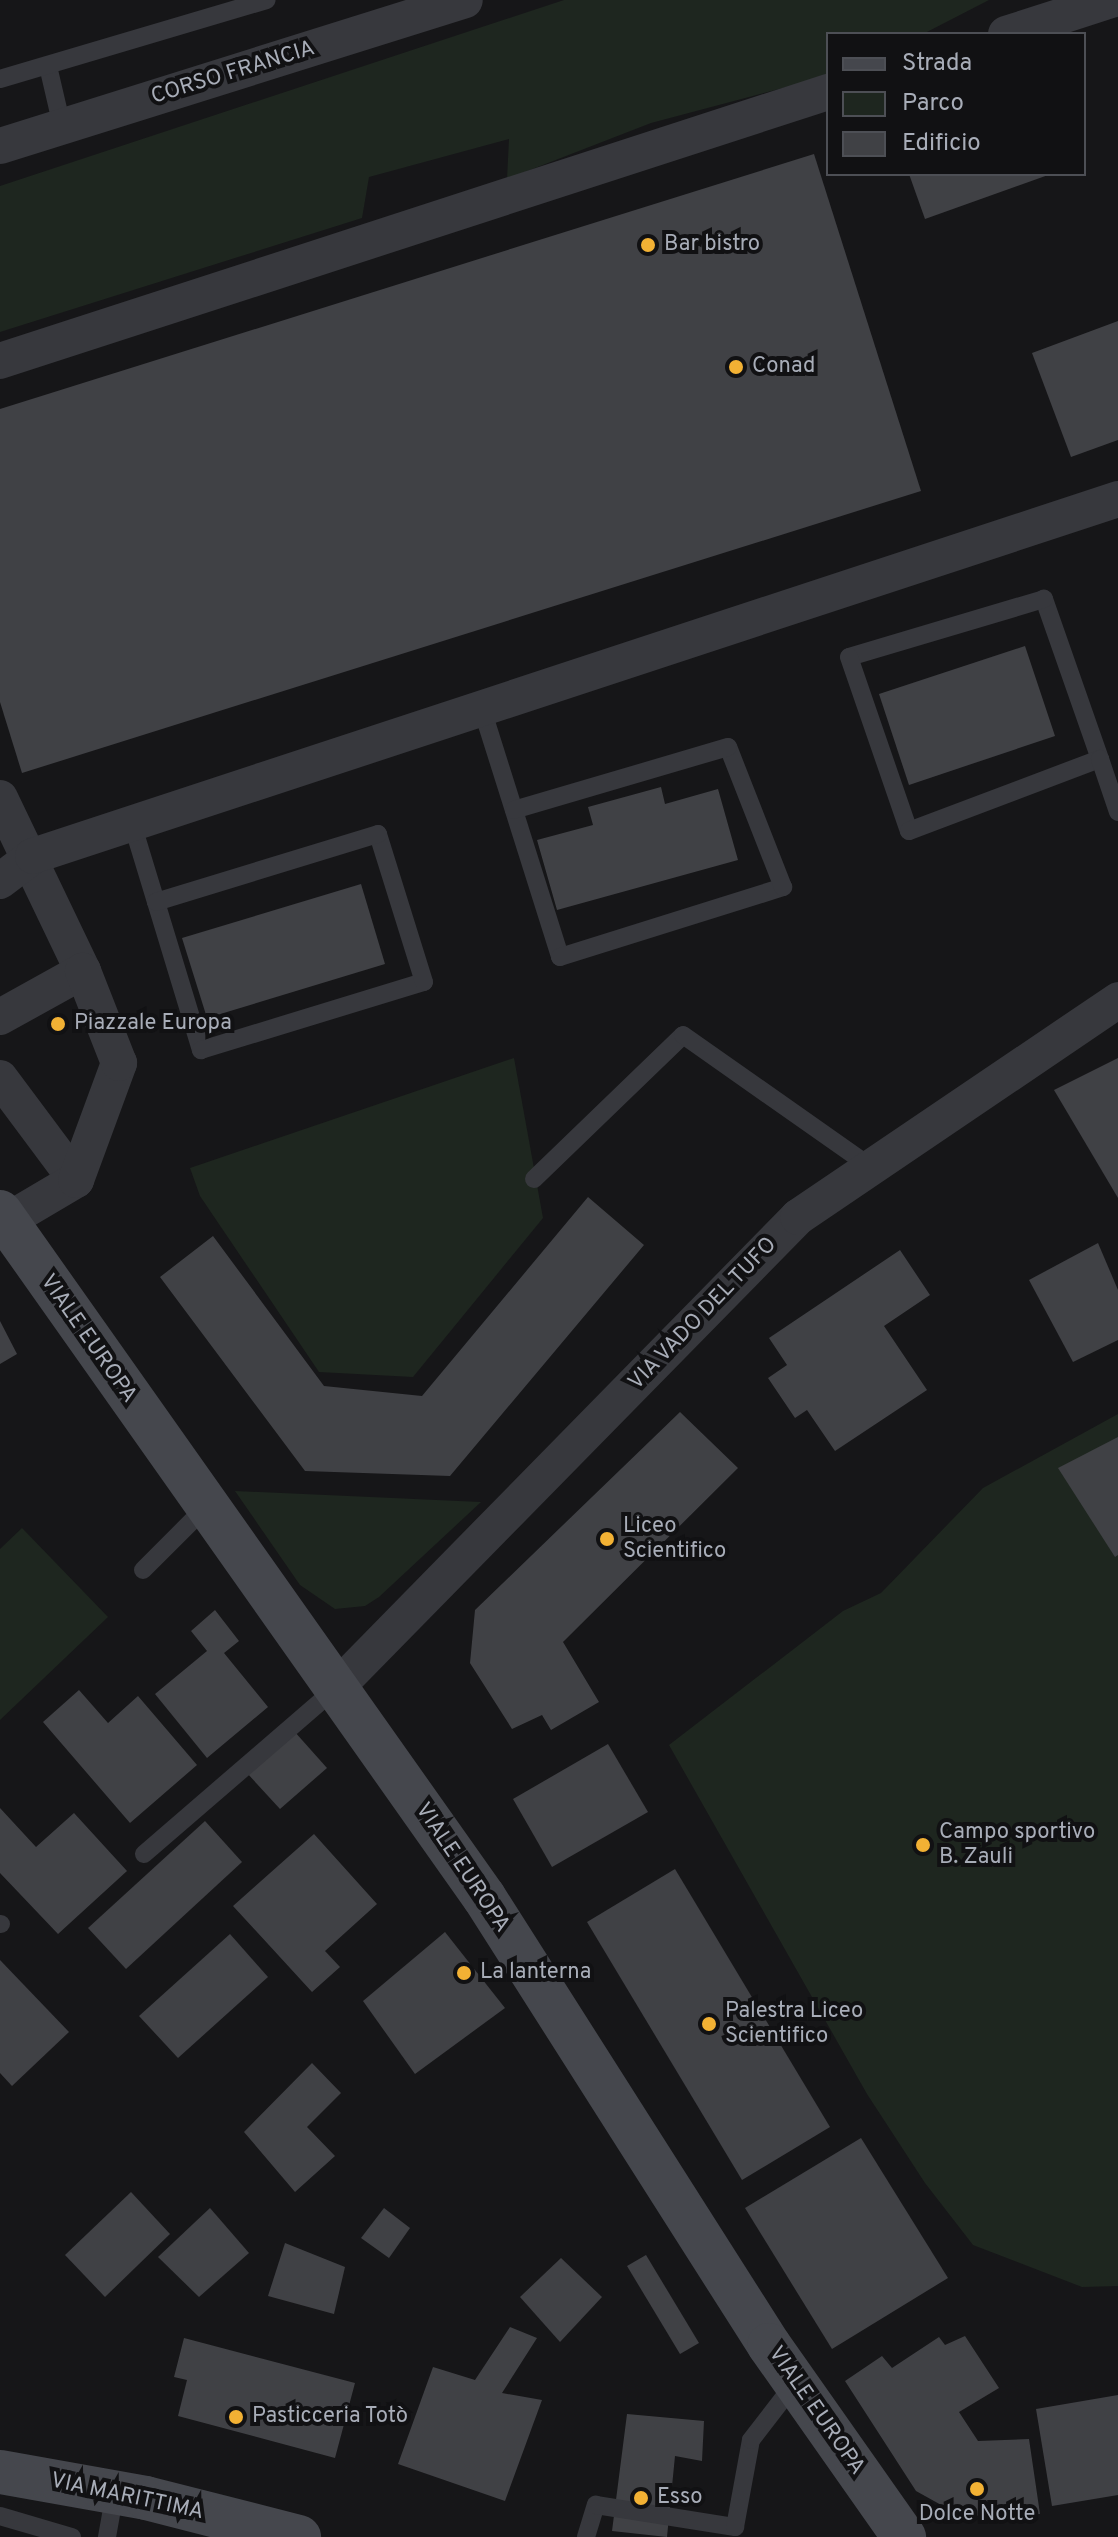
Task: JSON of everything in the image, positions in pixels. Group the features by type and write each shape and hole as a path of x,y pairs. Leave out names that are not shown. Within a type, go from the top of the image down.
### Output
{"street":[{"name":"CORSO FRANCIA","path":"0,146 395,10 465,0"},
{"path":"1013,32 1115,2"},
{"path":"0,361 826,93"},
{"path":"0,881 33,856 1118,499"},
{"path":"0,798 33,856 119,1063 76,1180 2,1220"},
{"path":"0,1017 83,971"},
{"name":"VIA VADO DEL TUFO","path":"336,1688 798,1217 1118,1000"},
{"path":"0,1078 76,1180"},
{"name":"VIALE EUROPA","path":"2,1220 204,1509 484,1897 795,2383 904,2537"},
{"name":"VIA MARITTIMA","path":"9,2496 115,2492 245,2530 299,2537"}],"lane":[{"path":"0,79 267,0"},
{"path":"48,66 62,126"},
{"path":"1100,759 909,831 849,657 1044,599 1100,759 1118,812"},
{"path":"482,709 560,957 783,887 728,747 514,810"},
{"path":"132,823 156,902 201,1050 424,982 378,834 156,902"},
{"path":"534,1179 683,1035 871,1167"},
{"path":"143,1570 204,1509"},
{"path":"144,1854 336,1688"},
{"path":"586,2537 596,2505 735,2527 751,2440 795,2383"},
{"path":"107,2537 115,2492"},
{"path":"9,2496 72,2537"}],"green space":[{"path":"564,0 989,0 927,32 826,32 826,77 651,123 507,179 509,139 369,177 362,218 0,332 0,186"},
{"path":"514,1058 543,1218 413,1377 319,1372 200,1196 190,1168"},
{"name":"Campo sportivo B. Zauli","path":"1118,1414 1118,2286 1082,2287 973,2245 925,2183 867,2094 669,1745 843,1611 881,1593 983,1488"},
{"path":"235,1491 481,1502 379,1597 365,1606 335,1609 300,1585"},
{"path":"22,1528 108,1617 0,1720 0,1549"}],"building":[{"path":"814,154 921,491 22,773 0,702 0,409"},
{"path":"910,176 1045,176 925,219"},
{"path":"1118,321 1118,440 1071,457 1032,353"},
{"path":"1025,646 1055,736 909,785 879,694"},
{"path":"661,787 665,804 718,789 738,860 557,910 537,840 593,825 588,807"},
{"path":"361,884 385,964 207,1018 182,938"},
{"path":"1118,1058 1118,1198 1054,1090"},
{"path":"588,1197 644,1245 450,1476 305,1471 160,1277 213,1236 324,1386 422,1396"},
{"path":"1098,1243 1118,1290 1118,1340 1073,1362 1029,1280"},
{"path":"900,1250 930,1295 884,1326 927,1390 835,1451 807,1410 795,1418 768,1378 787,1365 769,1338"},
{"path":"0,1321 17,1354 0,1364"},
{"name":"Liceo Scientifico","path":"680,1412 738,1468 563,1642 599,1702 551,1730 542,1715 512,1729 470,1663 475,1610"},
{"path":"1118,1437 1118,1555 1115,1557 1058,1468"},
{"path":"215,1610 239,1641 224,1653 268,1707 207,1758 155,1694 207,1651 191,1631"},
{"path":"79,1690 108,1723 138,1696 197,1765 130,1823 43,1722"},
{"path":"294,1731 327,1768 280,1809 247,1773"},
{"path":"608,1744 648,1812 552,1867 513,1799"},
{"path":"0,1808 36,1847 74,1813 127,1871 58,1934 0,1873"},
{"path":"205,1821 242,1862 126,1969 88,1928"},
{"path":"314,1834 377,1904 325,1951 340,1967 312,1992 233,1906"},
{"name":"Palestra Liceo Scientifico","path":"675,1869 830,2127 742,2180 587,1922"},
{"path":"445,1932 505,2008 415,2074 363,2001"},
{"path":"230,1934 268,1977 178,2058 139,2016"},
{"path":"0,1960 69,2032 12,2086 0,2073"},
{"path":"312,2063 341,2093 307,2127 335,2156 295,2192 244,2132"},
{"path":"861,2138 948,2278 832,2349 745,2208"},
{"path":"131,2192 170,2234 105,2297 65,2255"},
{"path":"210,2208 249,2253 199,2297 158,2257"},
{"path":"384,2208 410,2228 389,2258 361,2238"},
{"path":"285,2243 345,2267 334,2314 268,2296"},
{"path":"646,2255 699,2343 680,2354 627,2266"},
{"path":"561,2258 602,2297 560,2342 520,2297"},
{"path":"510,2327 537,2338 502,2393 542,2400 505,2501 398,2464 433,2367 475,2380"},
{"path":"965,2336 999,2388 959,2412 978,2441 1029,2439 1040,2514 961,2516 916,2491 845,2381 882,2356 892,2368 939,2337 945,2345"},
{"path":"184,2338 355,2383 335,2458 178,2416 187,2380 174,2377"},
{"path":"1118,2395 1118,2495 1052,2506 1036,2409"},
{"path":"627,2414 704,2421 702,2461 675,2456 667,2537 612,2531"}],"place":[{"name":"Bar bistro","path":"648,245"},
{"name":"Conad","path":"736,367"},
{"name":"Piazzale Europa","path":"58,1024"},
{"name":"Liceo Scientifico","path":"607,1539"},
{"name":"Campo sportivo B. Zauli","path":"923,1845"},
{"name":"La lanterna","path":"464,1973"},
{"name":"Palestra Liceo Scientifico","path":"709,2024"},
{"name":"Pasticceria Totò","path":"236,2417"},
{"name":"Dolce Notte","path":"977,2489"},
{"name":"Esso","path":"641,2498"}]}
